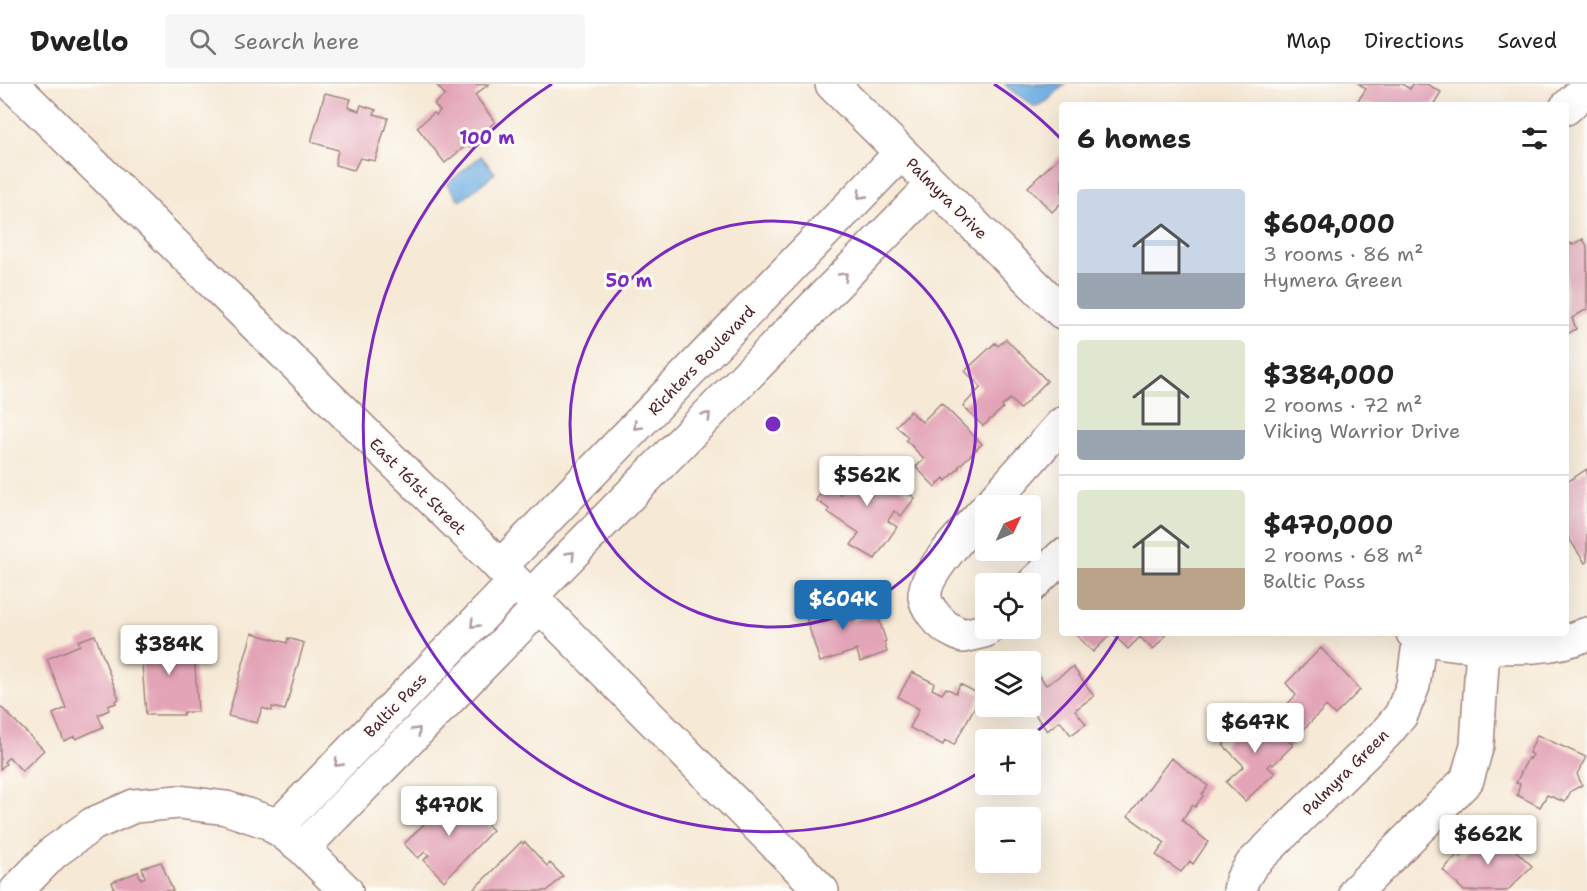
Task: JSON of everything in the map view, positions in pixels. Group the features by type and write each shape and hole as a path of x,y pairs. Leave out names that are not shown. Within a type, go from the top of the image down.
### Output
{"street":[{"name":"East 161st Street","path":"12,84 521,588 822,891"},
{"name":"Palmyra Drive","path":"832,84 1059,309"},
{"path":"1569,105 1587,88"},
{"name":"Richters Boulevard","path":"521,588 902,153"},
{"path":"521,588 933,185"},
{"path":"999,495 1059,427"},
{"path":"975,521 946,553 929,577 925,596 929,608 947,628 963,636 975,633"},
{"path":"1041,576 1059,559"},
{"name":"Baltic Pass","path":"276,828 521,588"},
{"name":"Baltic Pass","path":"303,848 521,588"},
{"path":"1420,636 1452,643 1513,648 1559,643 1587,634"},
{"name":"Palmyra Green","path":"1240,891 1242,880 1252,864 1386,733 1401,715 1413,686 1417,636"},
{"path":"1356,891 1467,780 1477,745 1483,646"},
{"path":"16,891 54,852 93,824 134,806 178,802 226,808 271,823 303,848 346,891"}],"water":[{"path":"1005,84 1065,84 1047,101 1035,107"},
{"path":"481,156 495,173 460,201 447,184"}],"building":[{"path":"436,84 489,84 475,95 495,122 479,136 481,138 470,147 468,144 445,163 417,127 440,111 434,104 445,95"},
{"path":"1359,84 1402,84 1410,89 1413,84 1427,84 1441,92 1435,102 1357,102 1366,89"},
{"path":"325,93 351,99 348,107 359,111 361,105 376,110 374,114 388,118 375,161 360,158 354,170 335,165 338,150 311,142"},
{"path":"1059,157 1059,205 1052,212 1028,187"},
{"path":"1583,239 1587,246 1587,309 1572,318 1576,329 1569,333 1569,244"},
{"path":"1006,339 1047,381 1020,409 1010,399 983,426 963,406 981,387 965,371 995,343 998,346"},
{"path":"941,403 982,444 946,481 944,478 935,487 916,467 924,459 906,440 908,437 896,426 910,411 922,422"},
{"path":"861,460 915,498 901,516 894,511 888,521 897,527 875,559 851,545 859,533 828,512 829,509 816,500 827,484 840,495 850,481 847,478"},
{"path":"1587,469 1587,562 1585,563 1569,539 1569,481"},
{"path":"837,593 843,612 847,611 852,621 877,613 887,652 860,662 857,650 820,662 802,605"},
{"path":"252,633 287,643 288,638 304,643 285,710 272,707 272,711 262,708 257,723 228,716"},
{"path":"95,635 119,699 108,706 109,710 98,715 103,727 76,739 75,736 64,741 53,714 66,708 47,659 80,645 78,641"},
{"path":"193,636 198,712 184,712 183,715 146,715 140,639"},
{"path":"1077,636 1109,636 1093,652"},
{"path":"1115,636 1165,636 1153,650 1140,637 1128,649"},
{"path":"1321,648 1360,690 1335,715 1326,706 1301,732 1280,712 1296,695 1286,683"},
{"path":"1073,667 1094,696 1075,710 1086,724 1071,735 1060,721 1047,731 1037,717 1041,717 1041,678 1046,685"},
{"path":"912,672 934,683 932,689 942,694 946,688 956,693 960,684 975,692 975,706 954,745 945,740 943,745 910,728 919,709 898,697"},
{"path":"0,706 44,750 22,771 9,757 0,769"},
{"path":"1257,710 1293,745 1273,765 1271,763 1268,767 1275,773 1245,801 1226,782 1244,766 1223,745"},
{"path":"1537,735 1586,757 1577,774 1582,785 1571,791 1565,802 1547,795 1540,807 1517,795 1520,784 1516,783 1528,758 1530,759 1533,755 1529,753"},
{"path":"1171,758 1208,786 1195,807 1192,805 1182,820 1208,842 1193,864 1190,861 1181,872 1156,855 1165,843 1128,816"},
{"path":"455,793 493,830 444,881 424,860 429,855 425,852 418,858 404,844"},
{"path":"1493,829 1532,866 1507,891 1464,891 1443,870 1458,854 1461,857 1474,845 1477,848"},
{"path":"521,842 523,844 525,842 547,866 550,863 563,876 547,891 472,891"},
{"path":"161,862 173,891 115,891 112,882 138,872 141,879 145,877 142,868"}]}
